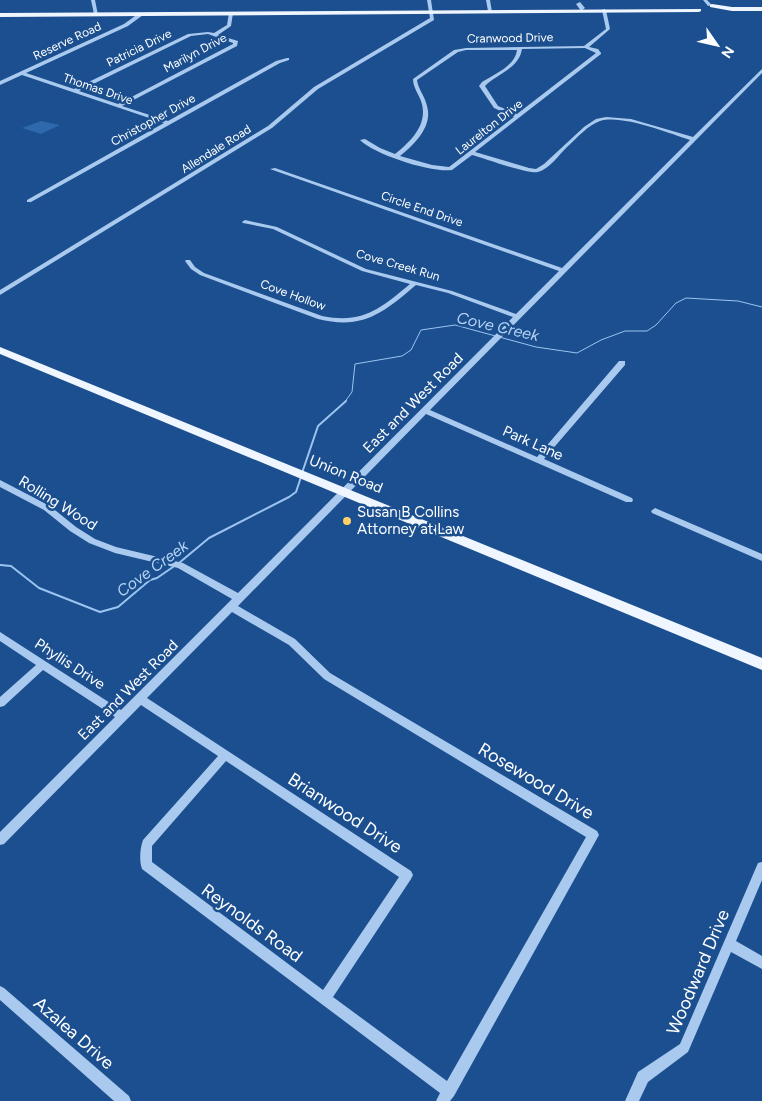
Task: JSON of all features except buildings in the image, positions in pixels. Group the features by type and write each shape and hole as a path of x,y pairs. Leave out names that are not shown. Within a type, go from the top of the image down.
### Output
{"main road":[{"path":"0,15 682,9 704,5 732,9 762,8"},
{"name":"Union Road","path":"0,350 762,664"}],"street":[{"path":"93,0 96,14"},
{"path":"429,0 431,12"},
{"path":"488,0 490,11"},
{"path":"581,1 583,8 581,9"},
{"path":"584,47 608,29 604,10"},
{"name":"Allendale Road","path":"0,293 270,127 316,88 432,19 431,12"},
{"name":"Marilyn Drive","path":"215,35 229,26 231,13"},
{"name":"Reserve Road","path":"0,83 126,25 141,14"},
{"name":"Patricia Drive","path":"75,91 190,35 201,33 215,35"},
{"name":"Marilyn Drive","path":"118,106 236,43 233,40 215,35"},
{"name":"Cranwood Drive","path":"398,156 415,140 426,120 424,103 414,83 416,78 459,50 584,47"},
{"name":"Laurelton Drive","path":"363,140 370,147 398,156 437,168 453,168 599,53 596,50 584,47"},
{"path":"518,117 496,106 482,86 515,61 519,56 520,48"},
{"name":"Christopher Drive","path":"29,201 278,62 287,59"},
{"name":"East and West Road","path":"0,840 762,70"},
{"name":"Thomas Drive","path":"21,73 168,123"},
{"path":"472,153 528,170 537,170 546,165 594,122 609,117 622,118 694,139"},
{"name":"Circle End Drive","path":"273,169 564,272"},
{"name":"Cove Creek Run","path":"245,222 275,228 364,270 462,296 518,318"},
{"name":"Cove Hollow","path":"188,261 193,268 202,274 320,318 335,321 359,320 376,314 415,283"},
{"path":"539,460 622,363"},
{"name":"Park Lane","path":"426,411 629,500"},
{"name":"Rolling Wood","path":"0,483 47,508 82,536 115,550 180,565 236,603"},
{"path":"655,511 762,558"},
{"name":"Rosewood Drive","path":"236,603 292,642 327,676 593,835 446,1096"},
{"name":"Phyllis Drive","path":"0,636 123,717"},
{"path":"0,703 43,664"},
{"name":"Brianwood Drive","path":"140,699 407,875 324,998"},
{"name":"Reynolds Road","path":"225,756 147,844 146,865 324,998 446,1096"},
{"name":"Woodward Drive","path":"632,1101 643,1077 684,1048 762,867"},
{"path":"729,944 762,963"},
{"name":"Azalea Drive","path":"0,992 124,1101"}],"shaded area":[{"path":"41,121 60,125 41,134 22,128"}],"waterway":[{"name":"Cove Creek","path":"344,402 352,392 355,364 402,356 411,350 421,330 455,325 536,347 577,353 601,340 625,331 647,331 656,325 676,303 686,298 738,301 762,307"},
{"name":"Cove Creek","path":"302,473 318,426 344,402"},
{"name":"Cove Creek","path":"179,563 209,538 289,497 296,492 301,477"},
{"name":"Cove Creek","path":"0,565 11,566 39,588 100,612 118,607 150,580 157,578 173,567"}],"place":[{"name":"Susan B Collins Attorney at Law","path":"347,521"}]}
